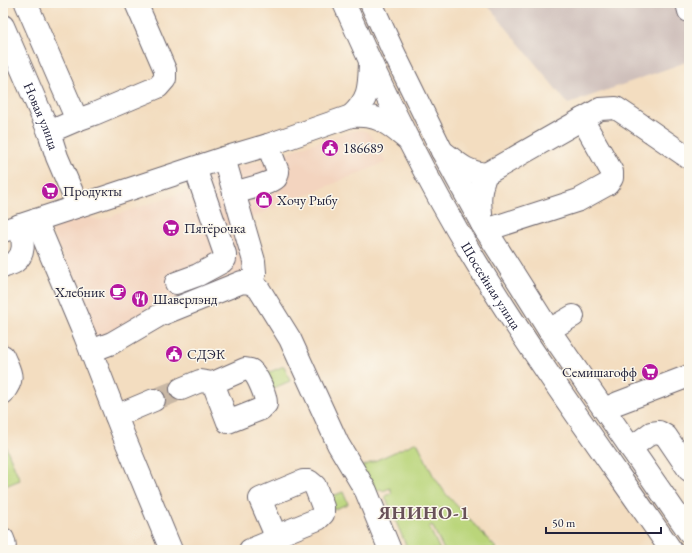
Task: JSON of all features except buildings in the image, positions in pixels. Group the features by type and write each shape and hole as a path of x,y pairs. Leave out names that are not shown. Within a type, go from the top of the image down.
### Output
{"main road":[{"path":"26,3 77,120"},
{"path":"49,132 158,87 165,79 165,70 136,3"},
{"name":"Шоссейная улица","path":"344,3 370,62 408,140 472,257 521,334 670,550"},
{"path":"687,3 689,12"},
{"name":"Шоссейная улица","path":"373,5 394,54 442,151 484,227 549,330 630,448 686,523"},
{"name":"Новая улица","path":"3,26 49,132 57,157 78,206"},
{"path":"351,116 365,99 369,88 370,62"},
{"path":"442,151 463,168 475,173 486,174 600,109 616,108 689,158"},
{"path":"20,225 268,145 351,116 363,115 375,118 386,123 408,140"},
{"path":"486,174 481,185 480,198 484,227 578,200 608,184 612,178 612,172 582,119"},
{"path":"234,193 264,184 277,176 278,172 268,145"},
{"path":"224,158 254,261 255,273 251,282"},
{"path":"176,283 198,275 222,262 225,259 226,254 195,168"},
{"path":"3,267 15,262 22,255 23,246 20,225"},
{"path":"20,225 91,351 171,550"},
{"path":"91,351 112,343 160,315 242,282 251,282 260,289 290,339 338,444 366,491 390,550"},
{"path":"549,330 573,316"},
{"path":"3,356 11,375 10,384 3,393"},
{"path":"604,409 689,376"},
{"path":"181,389 200,382 213,383"},
{"path":"116,416 154,400"},
{"path":"630,448 651,433 659,432 666,436 689,470"},
{"path":"250,550 266,543 276,536"},
{"path":"3,539 5,545 3,550"}],"shaded area":[{"path":"486,3 689,3 689,61 568,104"},
{"path":"360,130 367,132 373,137 386,162 248,219 261,266 98,341 49,224 77,215 100,220 191,190 213,173 282,155 301,147 352,131"}],"green space":[{"path":"284,366 290,381 269,390 263,375"},
{"path":"417,442 433,475 446,494 497,549 444,550 432,525 429,527 440,550 408,550 385,496 392,493 390,488 383,491 381,489 374,492 361,467"},
{"path":"5,445 20,480 3,487 3,446"},
{"path":"343,492 348,504 332,510 327,498"}],"tunnel":[{"path":"154,400 181,389"}],"place":[{"name":"186689","path":"330,148"},
{"name":"Продукты","path":"50,191"},
{"name":"Хочу Рыбу","path":"264,200"},
{"name":"Пятёрочка","path":"171,228"},
{"name":"Хлебник","path":"118,292"},
{"name":"Шаверлэнд","path":"140,299"},
{"name":"СДЭК","path":"174,354"},
{"name":"Семишагофф","path":"650,372"}],"district":[{"name":"ЯНИНО-1","path":"424,513"}]}
